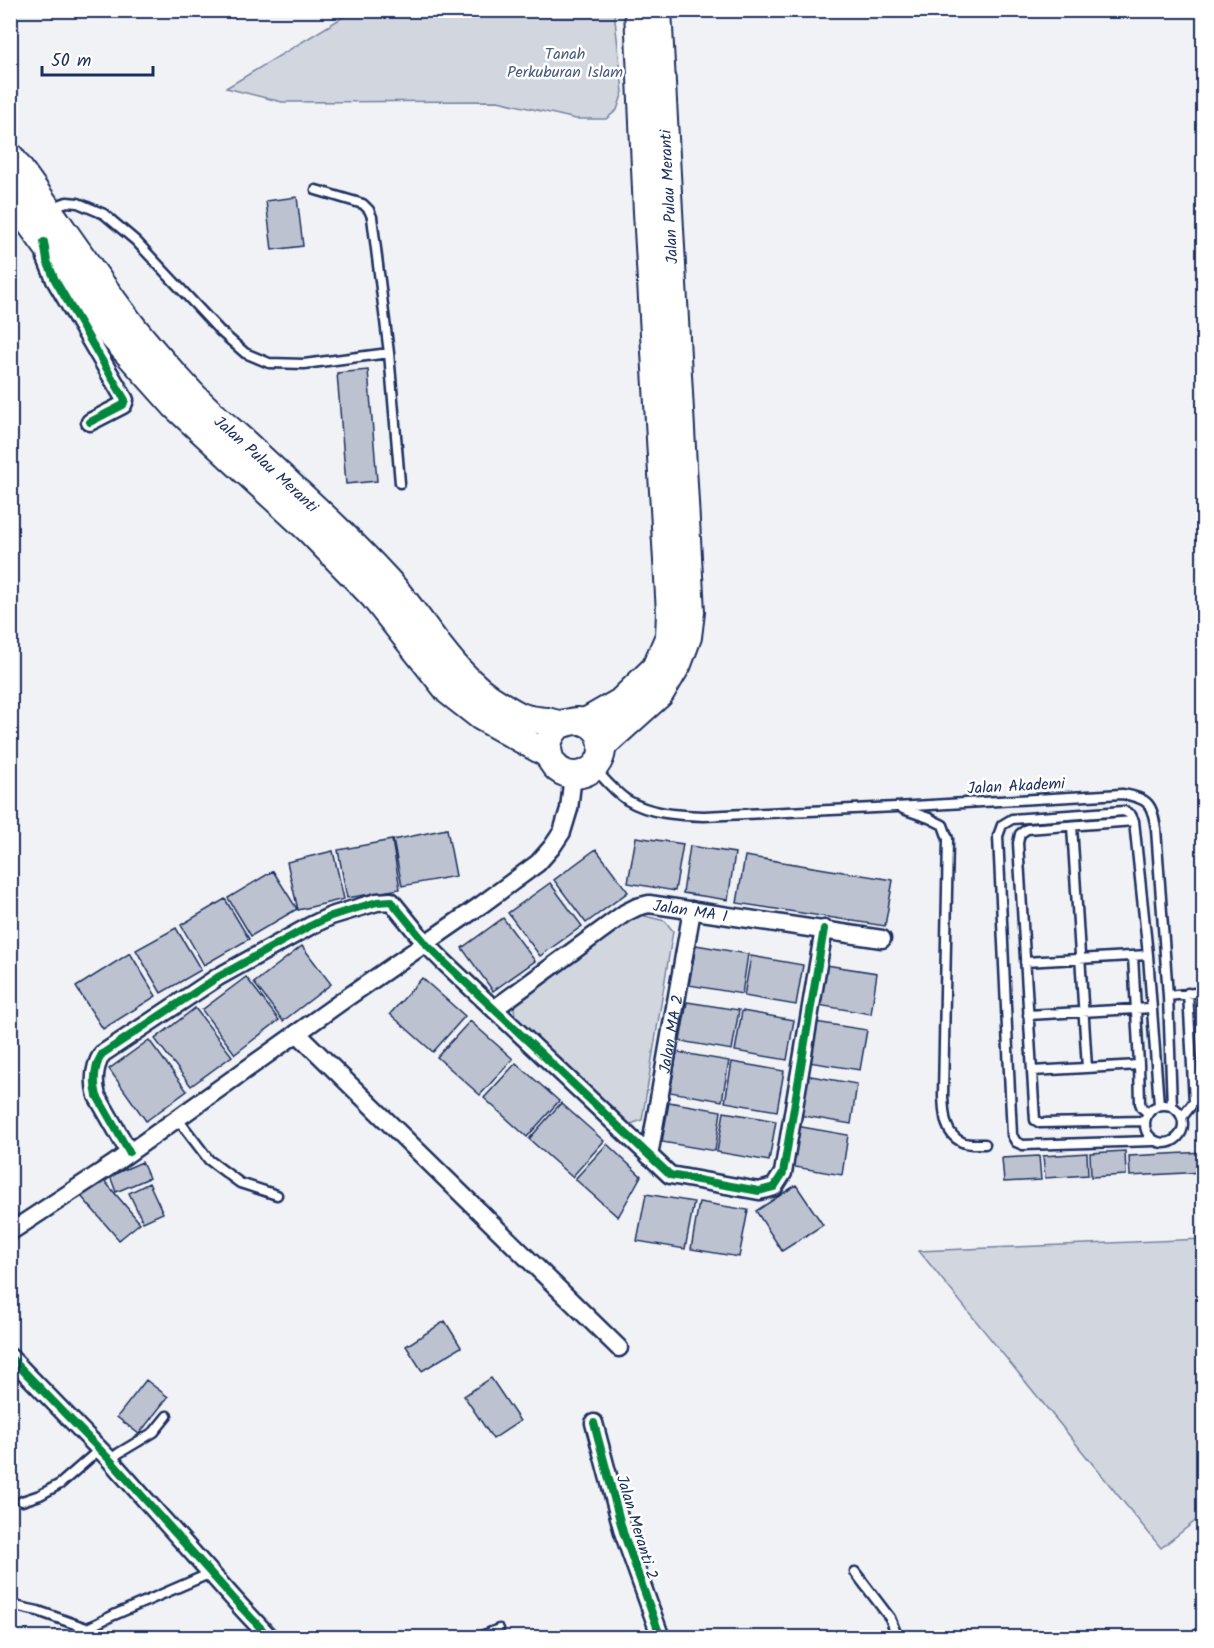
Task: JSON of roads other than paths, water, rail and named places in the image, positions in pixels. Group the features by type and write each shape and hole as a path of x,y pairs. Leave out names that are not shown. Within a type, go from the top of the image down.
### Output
{"main road":[{"name":"Jalan Pulau Meranti","path":"10,156 50,208 128,321 193,395 322,515 387,580 464,676 496,702 523,717 573,723 620,702 655,668 669,636 670,613 638,10"},
{"name":"Jalan Pulau Meranti","path":"590,762 660,694 678,664 688,637 691,612 658,10"},
{"name":"Jalan Pulau Meranti","path":"15,207 44,242 108,331 176,407 310,531 373,596 449,692 481,717 549,754"},
{"path":"573,723 597,731 590,762 565,773 552,762 549,754 551,734 573,723"}],"street":[{"path":"44,242 47,261 55,280 125,400 123,405 90,422"},
{"path":"10,1232 129,1152 538,863 562,832 569,809 590,762"},
{"path":"129,1152 94,1086 96,1064 102,1054 218,977 331,916 377,902 391,901 426,944 670,1175 759,1191 774,1187 783,1173 824,929"},
{"name":"Jalan MA 1","path":"494,1009 625,913 649,904 882,939"},
{"name":"Jalan MA 2","path":"649,1156 692,910"},
{"path":"297,1033 619,1348"},
{"path":"10,1357 104,1455 270,1638"},
{"name":"Jalan Meranti 2","path":"594,1422 623,1532 661,1638"}],"lane":[{"path":"316,190 363,204 372,217 389,353 400,483"},
{"path":"50,208 67,202 78,203 104,214 136,241 220,331 245,353 269,363 304,364 389,353"},
{"name":"Jalan Akademi","path":"590,762 627,800 650,809 704,816 1122,794 1140,796 1153,810 1156,829 1168,996 1172,1106"},
{"path":"896,807 943,825 948,839 944,1119 951,1134 963,1143 985,1144"},
{"path":"1134,821 1027,829 1020,834 1018,843 1035,1120 1040,1123 1146,1117 1159,1105 1172,1106 1182,1116 1184,1126 1181,1135 1173,1142 1163,1144 1153,1141 1023,1145 1016,1142 1012,1135 998,836 1002,825 1012,819 1124,812 1131,815 1134,821 1148,955 1159,1105"},
{"path":"1072,826 1087,1068"},
{"path":"1025,962 1148,955"},
{"path":"1133,956 1140,1103 1146,1117 1146,1132 1153,1141"},
{"path":"1168,996 1203,992"},
{"path":"1182,1116 1199,1102 1188,993"},
{"path":"1028,1015 1152,1008"},
{"path":"1032,1071 1139,1065"},
{"path":"177,1118 209,1160 240,1183 277,1195"},
{"path":"22,1501 40,1495 60,1484 104,1455 119,1453 154,1431 167,1416"},
{"path":"855,1572 890,1618 898,1638"},
{"path":"67,1638 211,1573"},
{"path":"10,1605 38,1611 86,1628"},
{"path":"476,1638 500,1629"}],"park label":[{"name":"Tanah Perkuburan Islam","path":"565,62"}]}
